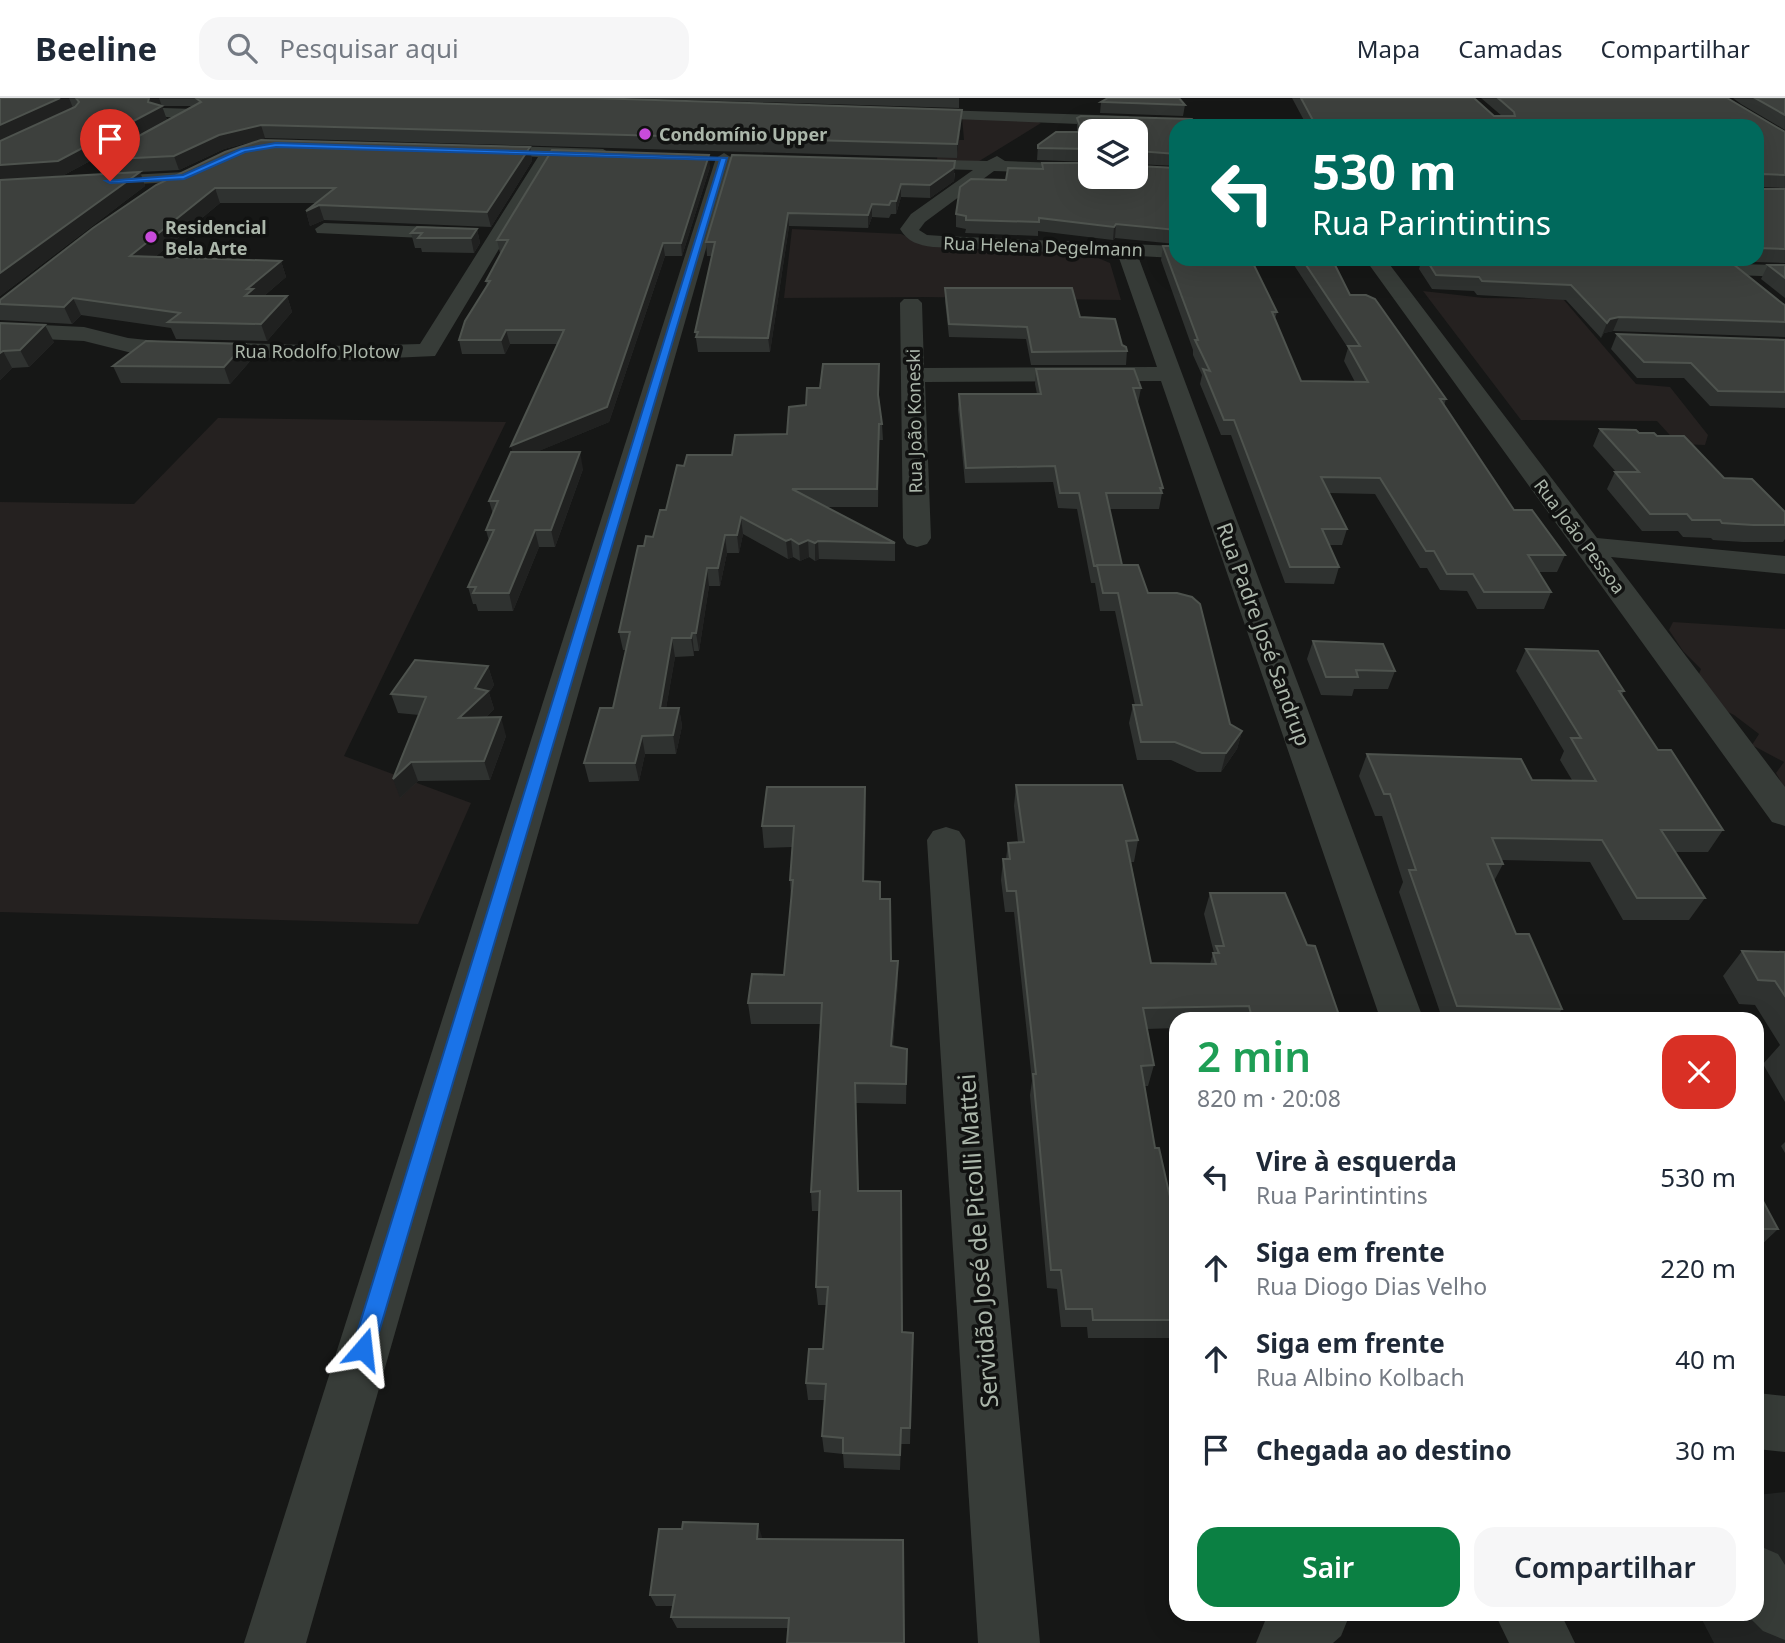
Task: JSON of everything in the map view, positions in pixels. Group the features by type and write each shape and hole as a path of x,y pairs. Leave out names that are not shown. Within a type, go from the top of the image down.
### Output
{"street":[{"path":"1039,98 1040,125"},
{"path":"144,141 195,114 163,113"},
{"path":"891,113 1040,125 1078,123"},
{"path":"991,166 1013,149"},
{"path":"457,150 617,155"},
{"path":"324,229 498,236 550,152"},
{"path":"275,1643 724,158"},
{"path":"884,162 1078,169"},
{"path":"85,182 120,164"},
{"path":"63,184 97,166"},
{"name":"Rua Helena Degelmann","path":"991,166 918,218 909,229 912,234 922,240 942,242 1169,252"},
{"path":"0,187 190,174 145,197"},
{"name":"Rua Rodolfo Plotow","path":"0,330 84,334 128,345 157,348 347,353 427,351 498,236"},
{"name":"Rua Padre José Sandrup","path":"1126,250 1400,1012"},
{"name":"Rua João Pessoa","path":"1382,266 1785,813"},
{"path":"1665,268 1785,271"},
{"path":"1733,270 1764,295"},
{"name":"Rua João Koneski","path":"911,303 917,538"},
{"path":"913,375 1170,374"},
{"path":"1588,546 1785,565"},
{"name":"Servidão José de Picolli Mattei","path":"946,839 1009,1643"},
{"path":"1764,1422 1785,1424"},
{"path":"1764,1587 1785,1609"},
{"path":"1287,1643 1311,1621"},
{"path":"1530,1621 1544,1643"}],"shaded area":[{"path":"962,117 1031,119 1041,123 976,163 937,162 938,140 964,140"},
{"path":"792,229 901,234 920,242 1094,253 1098,258 1110,263 1121,300 784,298"},
{"path":"1423,291 1484,298 1563,299 1636,384 1670,387 1708,435 1705,445 1678,444 1657,421 1521,420"},
{"path":"218,418 506,422 344,756 471,803 418,924 0,912 0,502 134,504"},
{"path":"1673,622 1785,629 1785,789 1776,773 1784,762 1752,745 1759,734 1734,715 1703,699 1695,684 1701,669 1683,651 1669,630"},
{"path":"1785,1492 1785,1643 1714,1643 1703,1621 1764,1621 1764,1494"}],"building":[{"path":"0,98 60,98 0,125"},
{"path":"76,98 149,98 148,102 162,106 58,161 0,165 0,141 75,107 79,102"},
{"path":"196,98 593,98 962,110 957,144 261,125 219,135 174,156 95,160 201,102"},
{"path":"1108,98 1179,98 1185,105 1101,102"},
{"path":"1301,98 1474,98 1494,116 1515,116 1498,98 1727,98 1763,119 1312,119"},
{"path":"1755,98 1785,98 1785,115"},
{"path":"1077,118 1192,119 1169,119 1169,153 1148,152 1148,119 1078,121"},
{"path":"1764,120 1785,132 1785,175 1764,174"},
{"path":"1056,132 1078,132 1078,149 1038,148 1038,145"},
{"path":"261,140 530,147 487,212 319,205 306,211 335,188 215,188 130,256 281,261 247,289 253,289 245,296 287,296 261,324 168,322 180,313 73,298 64,307 0,304 0,300 93,228 156,185 225,152"},
{"path":"552,150 709,155 681,243 663,243 607,407 511,446 564,330 506,330 501,340 459,340 465,321 490,281 486,281 508,240 497,240"},
{"path":"732,155 955,161 954,168 930,185 901,184 896,201 891,201 889,205 872,204 868,215 788,213 768,338 696,337 715,242 706,242"},
{"path":"1042,163 1078,163 1078,189 1148,189 1148,167 1169,168 1169,229 1116,224 1114,227 1039,218 1039,222 966,220 966,216 956,214 960,187 971,179 1006,180 1008,168 1043,169"},
{"path":"140,172 0,273 0,180"},
{"path":"1764,189 1785,189 1785,249 1764,248"},
{"path":"417,227 477,229 471,238 418,238 422,233 411,233"},
{"path":"1163,246 1169,246 1169,262"},
{"path":"1768,265 1785,265 1785,278"},
{"path":"1170,266 1254,266 1277,312 1272,312 1301,381 1368,382 1348,346 1360,346 1307,266 1336,266 1350,295 1366,295 1375,299 1446,399 1440,399 1514,510 1532,510 1565,555 1528,555 1551,592 1484,592 1473,574 1447,574 1434,551 1426,551 1380,478 1321,477 1347,529 1322,529 1339,567 1290,567 1234,420 1224,420 1203,369 1210,371 1195,340 1198,340"},
{"path":"1430,266 1736,266 1785,305 1785,322 1619,317 1610,319 1607,323 1571,285 1482,281 1479,277 1436,275"},
{"path":"945,288 1072,288 1080,317 1115,319 1122,345 1127,351 1032,352 1027,327 949,324"},
{"path":"0,323 45,325 20,350 0,353"},
{"path":"1617,334 1785,340 1785,392 1718,391 1691,363 1644,362"},
{"path":"146,341 245,344 224,367 113,366"},
{"path":"823,364 879,364 878,395 882,424 879,424 877,489 792,489 895,543 815,543 808,540 799,544 791,539 786,541 741,517 737,535 725,535 718,568 707,568 696,633 692,633 691,638 672,638 660,708 679,708 673,735 642,736 635,763 584,763 600,708 613,708 630,632 619,632 638,546 644,546 646,536 653,537 660,510 666,510 677,465 684,466 687,455 732,455 735,435 787,434 789,407 806,405 807,388 820,388"},
{"path":"1036,369 1134,369 1141,388 1133,388 1163,488 1160,488 1162,493 1106,493 1122,565 1094,566 1079,493 1060,493 1055,466 966,468 959,394 1041,394"},
{"path":"1600,429 1636,430 1657,436 1684,436 1724,478 1752,479 1785,512 1785,525 1722,523 1720,520 1692,520 1687,514 1650,514 1615,472 1639,472"},
{"path":"511,452 580,452 551,530 535,530 509,593 473,593 476,587 468,587 494,530 486,530 498,501 489,501"},
{"path":"1097,565 1138,565 1148,593 1177,593 1192,597 1200,604 1230,724 1242,731 1226,753 1202,753 1175,742 1141,742 1133,705 1142,705 1118,593 1103,593"},
{"path":"1313,641 1383,644 1395,671 1356,670 1358,677 1326,677"},
{"path":"1526,649 1598,651 1624,691 1619,691 1658,750 1671,750 1723,830 1661,830 1705,898 1637,898 1602,840 1492,838 1503,864 1487,864 1516,934 1529,934 1562,1009 1457,1006 1409,870 1416,870 1390,794 1384,794 1367,754 1521,759 1532,780 1596,781 1571,738 1581,738"},
{"path":"415,660 488,666 475,688 488,691 459,718 501,717 484,761 411,762 393,779 426,697 391,694"},
{"path":"1016,785 1122,785 1138,840 1126,841 1151,963 1216,964 1213,953 1219,953 1216,946 1224,946 1210,893 1285,893 1307,945 1315,946 1338,1012 1250,1012 1249,1006 1143,1008 1154,1065 1141,1066 1155,1148 1159,1148 1169,1193 1169,1320 1093,1320 1092,1309 1066,1309 1061,1270 1051,1270 1033,1074 1036,1074 1016,891 1007,891 1003,859 1010,859 1008,843 1024,842"},
{"path":"767,787 865,787 863,881 880,882 880,899 890,899 891,961 898,961 891,1046 907,1049 906,1084 855,1083 858,1191 901,1191 902,1332 913,1333 910,1428 901,1428 900,1455 843,1453 843,1438 822,1436 826,1384 806,1383 809,1349 823,1349 828,1287 816,1287 820,1191 811,1192 822,1003 748,1003 752,974 784,975 793,880 790,880 794,826 762,826"},
{"path":"1742,951 1785,952 1785,996 1775,981 1758,980"},
{"path":"1764,1203 1778,1229 1764,1229"},
{"path":"683,1522 758,1524 757,1539 903,1540 904,1643 787,1643 789,1618 671,1617 675,1595 650,1595 659,1529 682,1529"}],"place":[{"name":"Condomínio Upper","path":"645,134"},
{"name":"Residencial Bela Arte","path":"151,237"}],"route":[{"path":"110,181 184,177 244,150 276,145 724,158 363,1349"}]}
